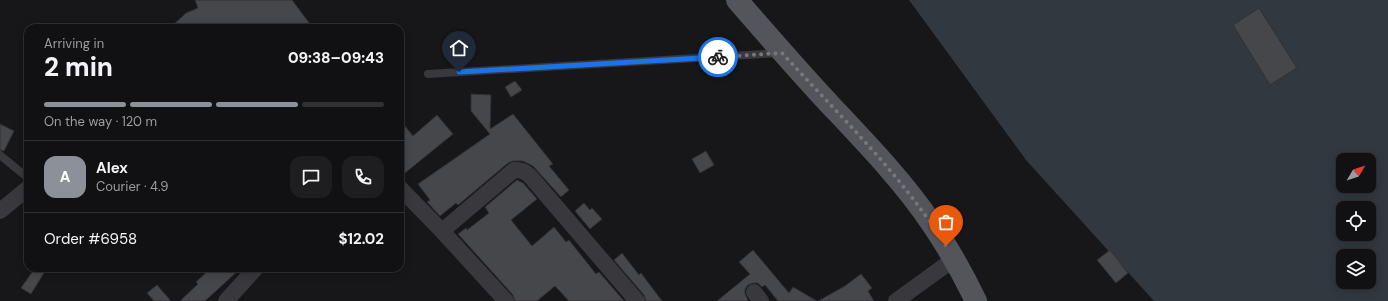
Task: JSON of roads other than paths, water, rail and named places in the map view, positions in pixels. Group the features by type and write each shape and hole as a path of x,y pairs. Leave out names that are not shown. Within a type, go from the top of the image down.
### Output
{"main road":[{"path":"737,0 782,53 866,143 912,197 932,224 954,259 976,301"}],"street":[{"path":"442,231 514,170 520,169 527,173 536,183 637,301"},
{"path":"0,211 24,191"},
{"path":"404,192 506,301"},
{"path":"896,301 954,259"},
{"path":"226,301 252,272"}],"lane":[{"path":"428,74 782,53"},
{"path":"0,154 24,175"}]}
